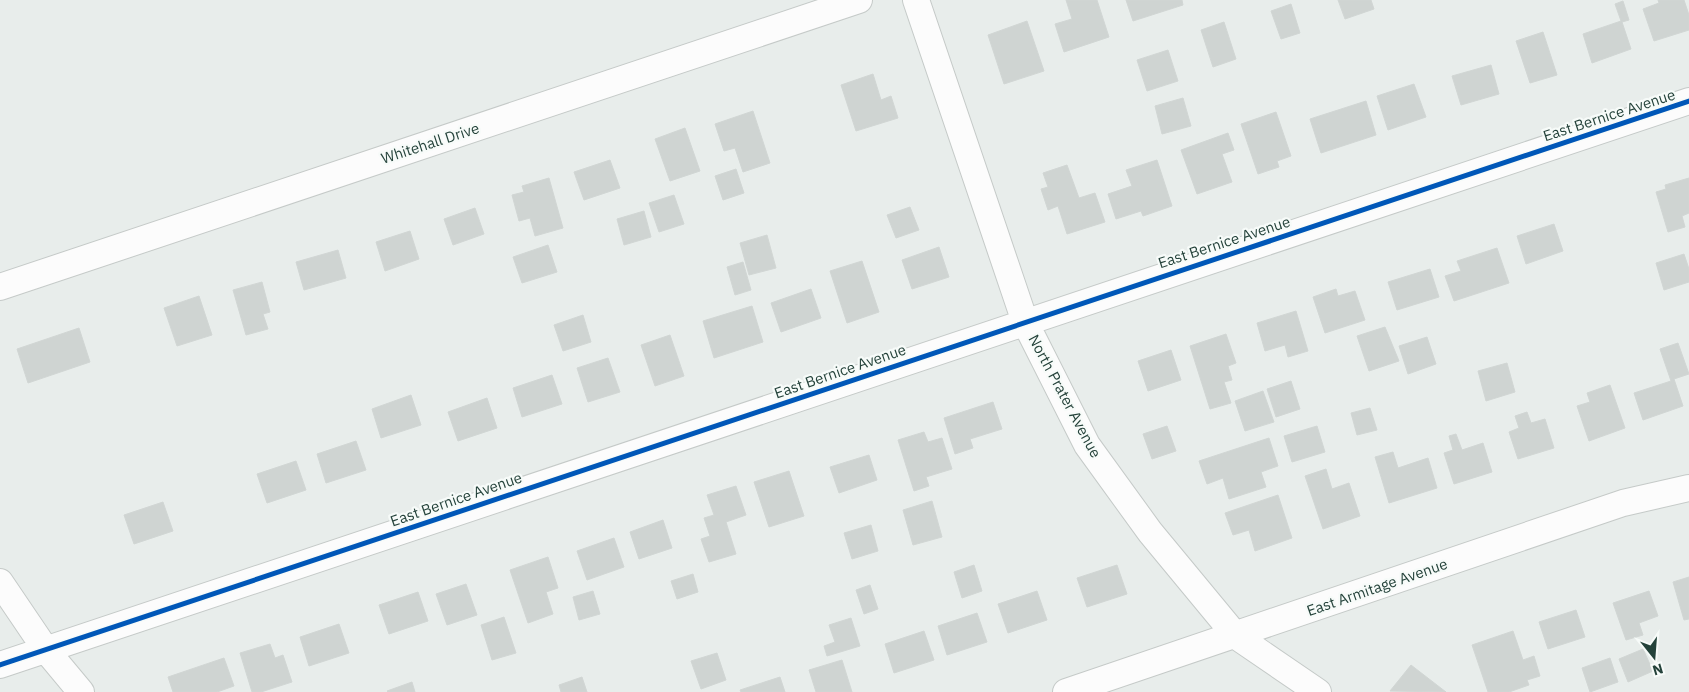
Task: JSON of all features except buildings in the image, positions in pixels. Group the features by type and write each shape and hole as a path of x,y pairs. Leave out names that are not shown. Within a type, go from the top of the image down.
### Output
{"street":[{"name":"Whitehall Drive","path":"0,287 859,0"},
{"name":"North Prater Avenue","path":"916,0 1026,322 1088,445 1150,532 1236,636 1318,692"},
{"name":"East Bernice Avenue","path":"0,665 1689,101"},
{"name":"East Armitage Avenue","path":"1066,692 1236,636 1623,503 1689,488"},
{"path":"0,582 46,650 81,692"}],"cycle path":[{"path":"0,665 1689,101"}]}
